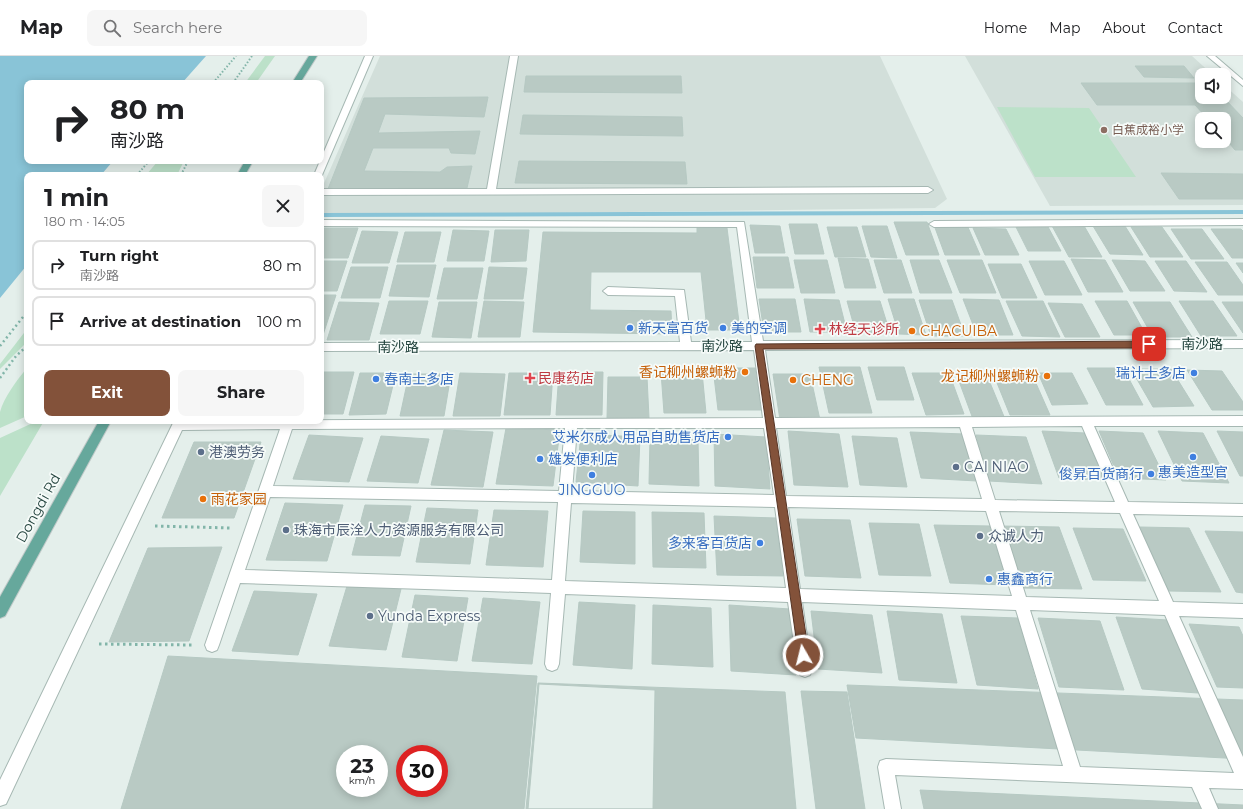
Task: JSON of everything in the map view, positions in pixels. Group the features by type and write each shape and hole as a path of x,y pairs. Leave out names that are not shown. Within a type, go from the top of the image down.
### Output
{"main road":[{"path":"298,80 313,56"},
{"name":"Dongdi Rd","path":"0,611 102,424"}],"street":[{"path":"324,161 370,56"},
{"path":"491,192 514,56"},
{"path":"1210,56 1243,84"},
{"path":"324,192 928,190"},
{"path":"934,224 1243,222"},
{"path":"324,223 741,224 805,670"},
{"path":"608,291 680,293 686,346"},
{"name":"南沙路","path":"324,347 1243,344"},
{"path":"234,424 1243,421"},
{"path":"1086,422 1243,775"},
{"path":"965,423 1074,774"},
{"path":"0,798 179,424"},
{"path":"552,664 571,424"},
{"path":"212,645 288,425"},
{"path":"266,491 1243,510"},
{"path":"236,576 1243,610"},
{"path":"893,809 886,767 1243,781"},
{"path":"1197,779 1210,809"}],"path":[{"path":"216,80 236,56"},
{"path":"235,80 252,56"},
{"path":"140,172 146,164"},
{"path":"0,346 24,316"},
{"path":"0,378 16,356 24,349"},
{"path":"130,525 252,529"},
{"path":"74,643 212,645"}],"shaded area":[{"path":"380,56 880,56 947,199 935,208 324,216 324,183"},
{"name":"白蕉成裕小学","path":"965,56 1192,56 1205,68 1195,68 1195,104 1231,104 1231,91 1243,102 1243,205 1050,206"}],"green space":[{"path":"265,56 275,56 258,80 247,80"},
{"path":"997,107 1089,108 1136,177 1035,177"},
{"path":"155,164 182,164 178,172 149,172"},
{"path":"24,333 24,345 0,369 0,364"},
{"path":"24,372 24,417 0,428 0,412 4,400"},
{"path":"30,424 42,424 0,496 0,438"}],"water":[{"path":"0,56 206,56 185,80 24,80 24,164 110,164 104,172 24,172 24,269 0,298"}],"building":[{"path":"1135,66 1184,66 1194,78 1144,77"},
{"path":"526,76 681,76 682,93 524,92"},
{"path":"1081,83 1195,83 1195,104 1230,104 1243,118 1243,150 1235,150 1231,145 1231,112 1202,112 1195,105 1097,105"},
{"path":"488,97 484,117 385,114 378,133 480,131 475,154 451,153 449,148 373,148 364,171 440,172 447,167 472,166 467,188 328,189 364,98"},
{"path":"523,115 682,117 683,136 520,134"},
{"path":"519,161 685,162 687,184 515,183"},
{"path":"1161,173 1243,174 1243,199 1179,199"},
{"path":"894,222 927,222 939,255 906,255"},
{"path":"789,224 817,224 824,254 795,254"},
{"path":"1051,224 1083,224 1102,257 1069,257"},
{"path":"750,225 780,226 785,253 755,253"},
{"path":"934,225 967,225 980,255 945,255"},
{"path":"1015,225 1047,225 1061,251 1028,251"},
{"path":"862,226 887,226 897,258 871,257"},
{"path":"1093,226 1125,226 1143,255 1110,254"},
{"path":"827,227 857,227 866,257 835,257"},
{"path":"1131,227 1162,227 1183,257 1150,257"},
{"path":"324,228 358,228 348,258 324,258"},
{"path":"697,228 727,228 740,330 707,330 701,272 591,272 590,310 671,311 672,334 533,332 543,232 697,233"},
{"path":"973,228 1006,229 1019,255 985,255"},
{"path":"1171,229 1202,229 1224,259 1191,259"},
{"path":"1211,229 1241,229 1243,231 1243,258 1232,258"},
{"path":"453,230 489,231 484,261 447,261"},
{"path":"495,230 529,230 526,261 491,262"},
{"path":"362,231 398,232 389,263 352,263"},
{"path":"405,232 441,232 434,262 397,262"},
{"path":"753,257 788,257 794,288 757,288"},
{"path":"838,258 868,259 876,288 845,288"},
{"path":"1071,259 1105,260 1123,292 1088,292"},
{"path":"794,260 827,260 835,293 801,293"},
{"path":"874,260 901,260 912,293 884,293"},
{"path":"910,260 939,260 952,293 920,293"},
{"path":"947,260 982,260 996,293 960,293"},
{"path":"1112,260 1145,261 1165,291 1130,291"},
{"path":"324,261 347,261 337,291 324,291"},
{"path":"1029,261 1064,261 1082,295 1045,295"},
{"path":"1155,261 1186,261 1207,292 1174,291"},
{"path":"1195,262 1227,262 1243,285 1243,295 1218,295"},
{"path":"1236,263 1243,263 1243,273"},
{"path":"988,264 1021,264 1037,298 1002,298"},
{"path":"397,265 436,265 429,297 389,296"},
{"path":"351,267 388,267 380,298 341,298"},
{"path":"489,267 527,268 523,299 484,299"},
{"path":"444,268 483,268 477,299 437,299"},
{"path":"324,295 336,295 324,332"},
{"path":"759,299 795,299 801,332 764,332"},
{"path":"804,299 839,300 847,332 810,332"},
{"path":"888,299 914,299 926,335 899,334"},
{"path":"963,299 999,300 1013,335 977,335"},
{"path":"919,300 952,300 965,336 931,336"},
{"path":"389,301 428,301 420,334 380,334"},
{"path":"484,301 524,302 520,337 478,337"},
{"path":"847,301 880,301 890,333 856,333"},
{"path":"1006,301 1043,301 1060,337 1022,336"},
{"path":"1095,301 1127,301 1146,335 1114,335"},
{"path":"1179,301 1213,301 1237,336 1201,336"},
{"path":"339,302 379,303 369,340 327,340"},
{"path":"439,302 477,302 471,338 432,337"},
{"path":"1133,302 1170,302 1192,337 1153,337"},
{"path":"1222,302 1243,302 1243,333"},
{"path":"1048,303 1082,304 1100,337 1065,337"},
{"path":"819,367 860,367 872,413 829,413"},
{"path":"868,367 904,367 914,400 877,400"},
{"path":"713,368 755,368 761,410 718,410"},
{"path":"1087,368 1123,368 1143,405 1106,405"},
{"path":"1131,369 1171,369 1194,406 1153,407"},
{"path":"1187,370 1222,371 1243,402 1243,410 1212,410"},
{"path":"324,372 354,372 343,414 324,414"},
{"path":"559,372 603,372 602,415 556,415"},
{"path":"661,372 702,372 706,413 664,413"},
{"path":"1031,372 1050,415 1010,415 993,373"},
{"path":"360,373 396,373 386,414 349,415"},
{"path":"460,373 505,374 500,416 453,416"},
{"path":"509,373 553,373 550,415 504,415"},
{"path":"912,373 949,373 964,414 926,415"},
{"path":"956,373 986,373 1005,419 973,419"},
{"path":"1038,373 1072,373 1088,404 1052,405"},
{"path":"409,374 451,374 444,416 400,416"},
{"path":"773,374 810,374 820,420 780,420"},
{"path":"608,377 647,377 649,418 607,418"},
{"path":"506,428 560,430 553,486 496,484"},
{"path":"444,430 493,432 483,487 431,485"},
{"path":"788,431 839,434 848,487 794,485"},
{"path":"1042,431 1085,433 1104,480 1059,478"},
{"path":"1099,431 1143,433 1166,480 1119,478"},
{"path":"1158,431 1203,433 1229,483 1182,481"},
{"path":"1217,431 1243,432 1243,476 1240,476"},
{"path":"910,432 964,434 977,481 921,478"},
{"path":"581,434 640,437 638,486 576,482"},
{"path":"714,434 766,437 770,489 715,486"},
{"path":"309,435 363,438 349,482 293,479"},
{"path":"976,435 1026,437 1042,484 989,481"},
{"path":"381,436 429,439 418,483 367,481"},
{"path":"852,436 897,438 907,487 860,485"},
{"path":"650,438 698,440 699,486 649,484"},
{"path":"194,442 261,442 234,518 162,518"},
{"path":"285,503 343,505 327,561 266,560"},
{"path":"365,505 411,506 400,556 352,555"},
{"path":"427,508 478,510 470,564 416,562"},
{"path":"494,510 548,511 543,567 486,565"},
{"path":"583,511 635,512 635,564 580,562"},
{"path":"652,512 704,513 706,568 653,567"},
{"path":"714,516 776,518 783,576 717,575"},
{"path":"797,519 850,520 861,578 805,576"},
{"path":"869,523 919,524 931,576 879,575"},
{"path":"934,525 990,526 1008,585 950,583"},
{"path":"1002,526 1059,527 1082,589 1023,588"},
{"path":"1140,527 1189,528 1221,592 1169,591"},
{"path":"1073,528 1123,529 1146,581 1093,580"},
{"path":"1205,531 1243,532 1243,593 1236,592"},
{"path":"222,547 189,641 109,642 148,548"},
{"path":"347,586 401,589 386,650 329,646"},
{"path":"254,591 317,594 298,655 232,651"},
{"path":"415,595 468,598 457,661 402,657"},
{"path":"483,598 540,602 532,664 472,661"},
{"path":"579,602 635,605 632,669 573,665"},
{"path":"653,605 711,608 713,667 652,664"},
{"path":"729,605 790,609 796,675 731,671"},
{"path":"811,611 872,615 882,673 818,669"},
{"path":"887,611 942,614 957,683 899,680"},
{"path":"961,616 1018,618 1038,689 977,685"},
{"path":"1116,617 1168,620 1198,693 1142,689"},
{"path":"1038,618 1100,621 1124,690 1059,687"},
{"path":"1189,624 1239,627 1243,636 1243,688 1217,687"},
{"path":"168,656 537,676 524,809 121,809"},
{"path":"538,683 785,692 796,809 526,809"},
{"path":"539,684 655,690 653,809 528,809"},
{"path":"847,685 1243,700 1243,759 856,738"},
{"path":"801,691 847,692 865,809 816,809"},
{"path":"920,790 1243,805 1243,809 924,809"}],"waterway":[{"path":"324,215 1243,212"}],"place":[{"name":"白蕉成裕小学","path":"1104,130"},
{"name":"新天富百货","path":"630,328"},
{"name":"美的空调","path":"723,328"},
{"name":"林经天诊所","path":"820,329"},
{"name":"CHACUIBA","path":"912,331"},
{"name":"香记柳州螺蛳粉","path":"745,372"},
{"name":"瑞计士多店","path":"1194,373"},
{"name":"龙记柳州螺蛳粉","path":"1047,376"},
{"name":"民康药店","path":"530,378"},
{"name":"春南士多店","path":"376,379"},
{"name":"CHENG","path":"793,380"},
{"name":"艾米尔成人用品自助售货店","path":"728,437"},
{"name":"港澳劳务","path":"201,452"},
{"name":"惠美造型官","path":"1193,457"},
{"name":"雄发便利店","path":"540,459"},
{"name":"CAI NIAO","path":"956,467"},
{"name":"俊昇百货商行","path":"1151,474"},
{"name":"JINGGUO","path":"592,475"},
{"name":"雨花家园","path":"203,499"},
{"name":"珠海市辰洤人力资源服务有限公司","path":"286,530"},
{"name":"众诚人力","path":"980,536"},
{"name":"多来客百货店","path":"760,543"},
{"name":"惠鑫商行","path":"989,579"},
{"name":"Yunda Express","path":"370,616"}],"route":[{"path":"803,655 759,346 1149,344"}]}
